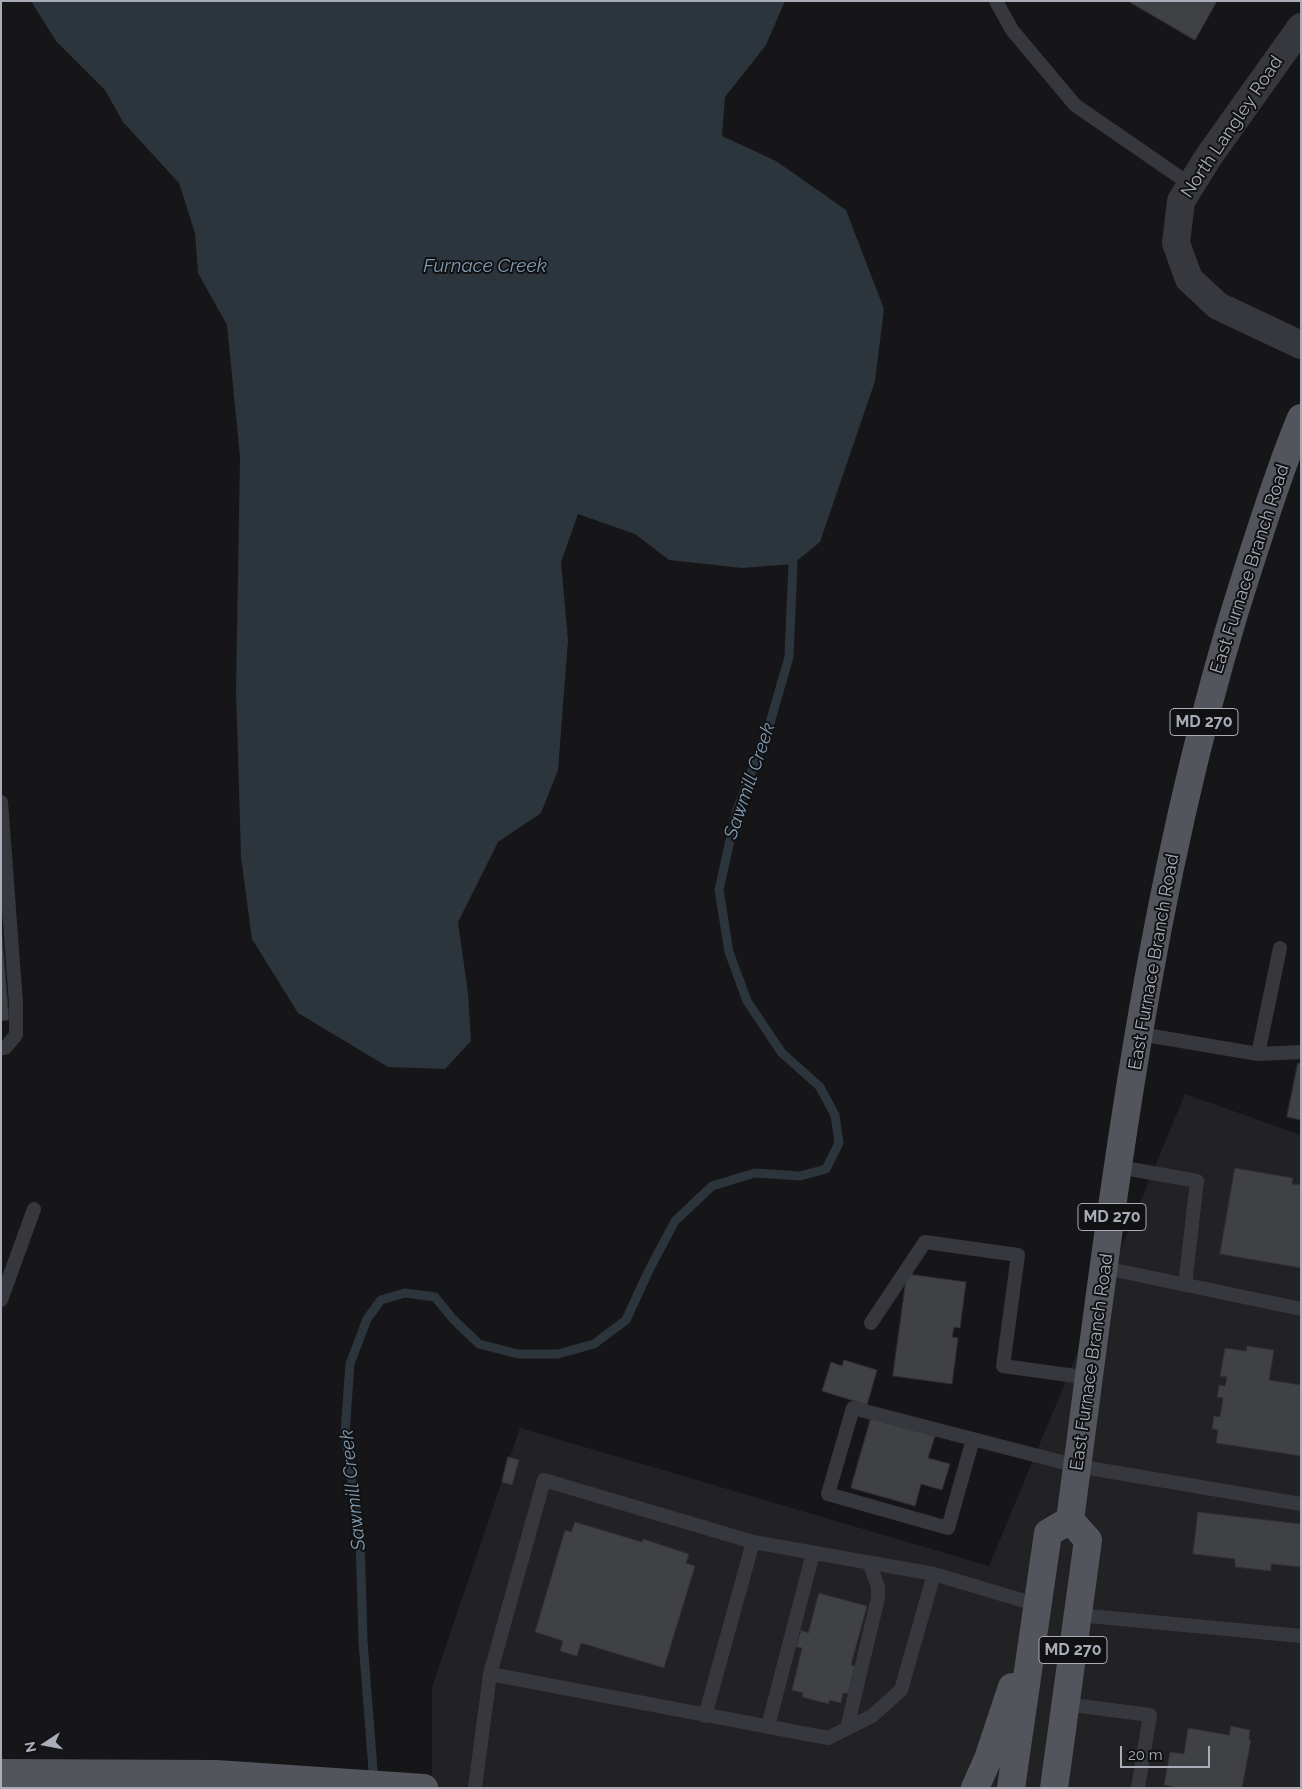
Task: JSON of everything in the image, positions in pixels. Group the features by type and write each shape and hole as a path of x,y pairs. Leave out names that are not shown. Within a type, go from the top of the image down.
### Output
{"main road":[{"name":"East Furnace Branch Road","path":"1070,1520 1140,1034 1175,846 1215,676 1265,517 1301,418"},
{"name":"MD 270","path":"1011,1788 1048,1533 1070,1520 1088,1540 1054,1788"},
{"path":"975,1788 999,1729 1038,1605"},
{"path":"1,1773 216,1774 348,1781 412,1787"}],"street":[{"name":"North Langley Road","path":"1301,27 1181,201 1176,243 1189,279 1218,306 1301,345"}],"lane":[{"path":"996,1 1012,30 1075,104 1191,185"},
{"path":"1,802 16,1003 16,1035 5,1048 1,1048"},
{"path":"1258,1054 1280,948"},
{"path":"1140,1034 1258,1054 1301,1052"},
{"path":"1120,1167 1197,1181 1185,1285"},
{"path":"1,1300 34,1209"},
{"path":"871,1324 925,1242 1018,1256 1003,1366 1090,1378"},
{"path":"1105,1268 1301,1309"},
{"path":"973,1439 948,1528 828,1494 853,1408 1078,1466 1301,1504"},
{"path":"475,1788 490,1674 544,1480 753,1542 934,1574 1038,1605"},
{"path":"705,1716 753,1542"},
{"path":"768,1726 813,1552"},
{"path":"847,1728 878,1598 878,1587 868,1562"},
{"path":"490,1674 828,1738 872,1716 901,1690 934,1574"},
{"path":"1078,1615 1301,1636"},
{"path":"1065,1704 1150,1715 1138,1788"}],"shaded area":[{"path":"1185,1094 1301,1135 1301,1788 432,1788 432,1687 520,1428 989,1566"}],"water":[{"name":"Furnace Creek","path":"31,1 785,1 766,45 725,97 722,136 776,161 846,210 884,309 875,381 820,542 793,564 742,568 669,560 635,534 578,514 561,562 568,640 558,770 541,813 498,842 458,922 468,993 471,1041 445,1069 388,1067 298,1013 252,939 241,857 236,689 240,457 227,325 198,273 195,233 179,183 123,122 105,90 56,41"}],"building":[{"path":"1128,1 1217,1 1195,40"},
{"path":"1,922 9,1020 1,1021"},
{"path":"1298,1063 1301,1064 1301,1120 1287,1117"},
{"path":"1235,1168 1293,1178 1292,1184 1301,1185 1301,1268 1220,1254"},
{"path":"907,1274 966,1282 960,1328 954,1327 952,1337 958,1338 952,1384 893,1376"},
{"path":"1247,1346 1274,1350 1269,1380 1301,1385 1301,1456 1216,1443 1218,1430 1212,1429 1214,1416 1220,1417 1223,1398 1217,1397 1219,1385 1225,1386 1227,1377 1220,1376 1225,1348 1246,1351"},
{"path":"844,1360 877,1370 867,1405 822,1391 831,1362 842,1366"},
{"path":"871,1418 935,1436 928,1458 950,1464 942,1490 921,1484 915,1506 851,1488"},
{"path":"508,1457 519,1460 512,1485 502,1482"},
{"path":"1198,1512 1301,1524 1301,1567 1271,1564 1271,1571 1235,1567 1235,1559 1193,1554"},
{"path":"575,1522 642,1542 643,1539 689,1554 686,1563 695,1566 664,1668 581,1643 577,1656 560,1651 563,1641 535,1632 565,1530 571,1532"},
{"path":"819,1593 867,1606 851,1665 855,1666 848,1694 843,1693 841,1703 829,1700 829,1704 802,1697 803,1693 792,1690 802,1648 796,1647 801,1630 808,1633"},
{"path":"1231,1726 1250,1730 1249,1739 1251,1740 1242,1788 1178,1788 1164,1785 1170,1752 1184,1754 1188,1728 1229,1735"}],"waterway":[{"name":"Sawmill Creek","path":"374,1783 363,1641 360,1540 345,1432 350,1364 367,1319 381,1300 405,1293 435,1297 453,1319 479,1344 518,1354 558,1354 594,1344 626,1320 649,1270 675,1221 712,1186 755,1173 800,1176 826,1169 839,1143 835,1115 820,1087 782,1053 747,1001 729,952 719,890 736,813 770,723 789,657 793,564"}]}
